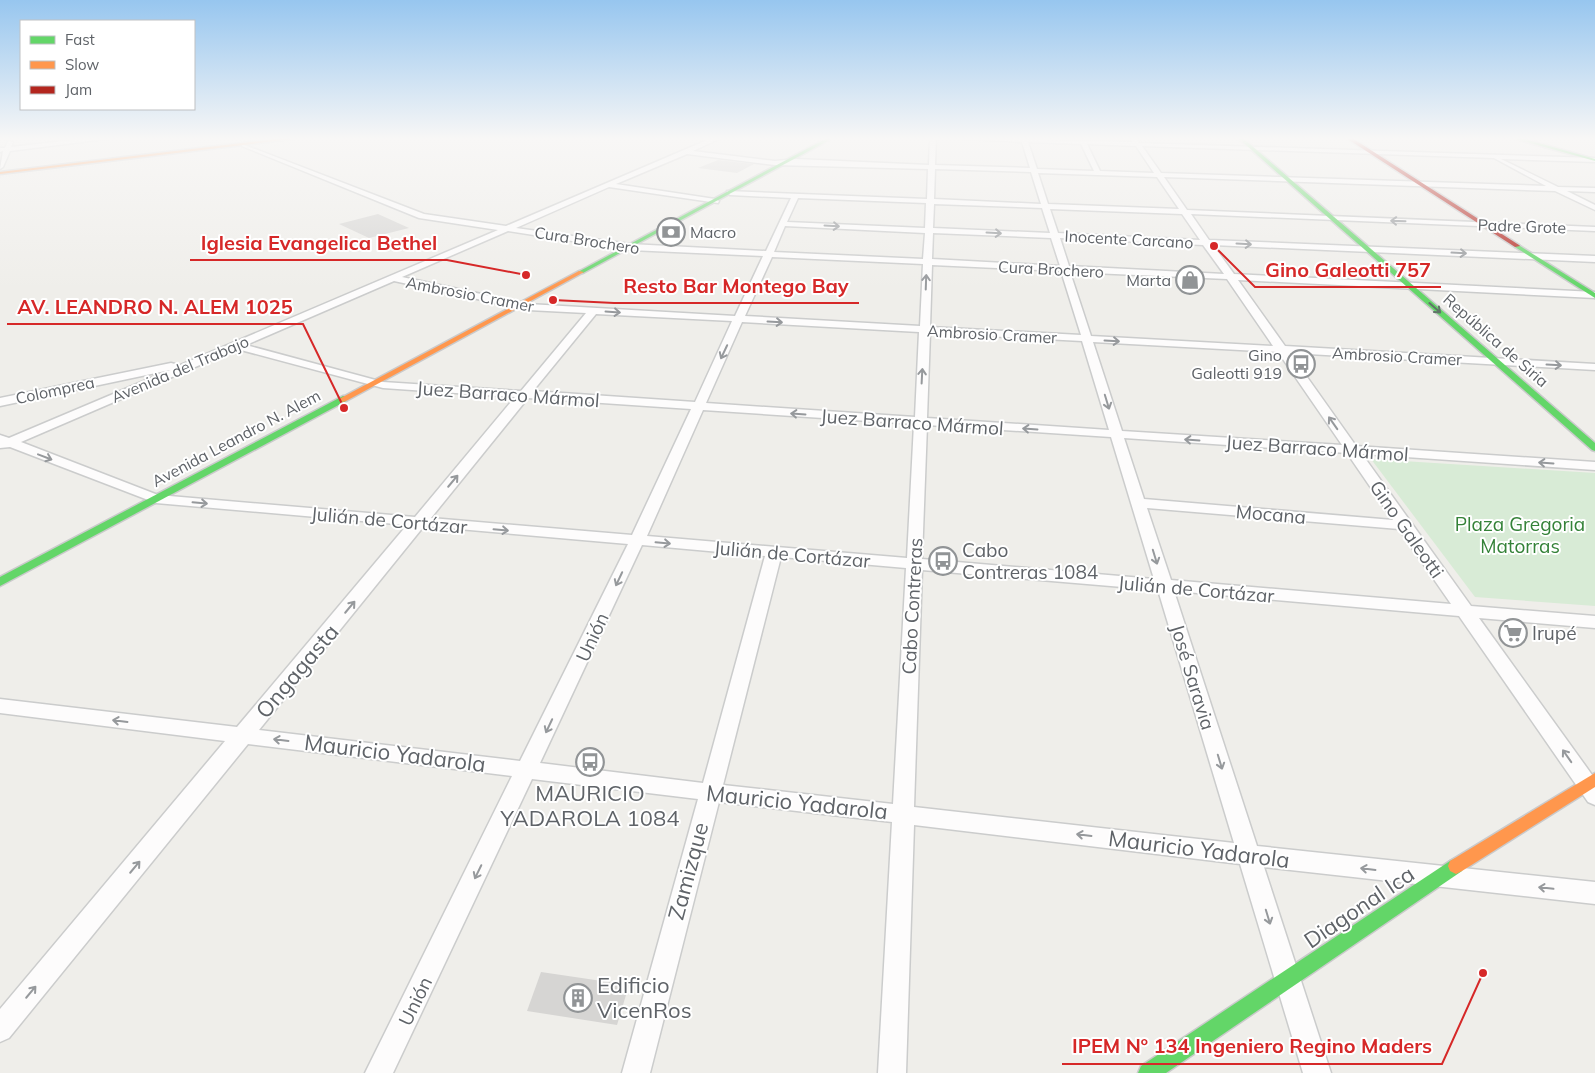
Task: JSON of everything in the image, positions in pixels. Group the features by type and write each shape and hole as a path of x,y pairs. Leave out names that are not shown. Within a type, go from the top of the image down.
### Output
{"main road":[{"name":"Avenida Leandro N. Alem","path":"0,582 630,248 739,188"},
{"name":"República de Siria","path":"1297,188 1595,448"},
{"path":"1426,188 1595,296"},
{"name":"Diagonal Ica","path":"1148,1073 1439,877 1591,782"}],"street":[{"name":"Cura Brochero","path":"355,188 419,215 630,248 1595,296"},
{"name":"Avenida del Trabajo","path":"3,443 198,362 601,188"},
{"path":"629,188 715,201"},
{"name":"Cabo Contreras","path":"892,1073 931,188"},
{"name":"José Saravia","path":"1040,188 1317,1073"},
{"name":"Gino Galeotti","path":"1168,188 1465,612 1591,782 1595,796"},
{"path":"1532,188 1595,190"},
{"path":"1557,189 1595,208"},
{"name":"Padre Grote","path":"730,193 1595,229"},
{"name":"Unión","path":"379,1073 529,769 699,408 795,196"},
{"name":"Inocente Carcano","path":"783,224 1595,259"},
{"name":"Ambrosio Cramer","path":"393,278 520,306 1087,340 1595,367"},
{"name":"Ongagasta","path":"0,1030 593,311"},
{"name":"Juez Barraco Mármol","path":"235,345 374,384 699,408 1595,466"},
{"name":"Colomprea","path":"0,402 198,362"},
{"name":"Julián de Cortázar","path":"3,443 156,498 419,523 1595,622"},
{"name":"Mocana","path":"1138,503 1404,524"},
{"name":"Zamizque","path":"636,1073 709,792 774,553"},
{"name":"Mauricio Yadarola","path":"0,706 709,792 1439,877 1595,893"}],"green space":[{"name":"Plaza Gregoria Matorras","path":"1371,459 1595,473 1595,606 1475,597"}],"building":[{"path":"378,214 409,228 369,238 339,224"},
{"name":"Edificio VicenRos","path":"541,972 629,985 617,1025 527,1011"}],"traffic: fast":[{"path":"581,272 738,188"},
{"path":"1297,188 1595,448"},
{"path":"1517,246 1595,296"},
{"path":"0,582 343,399"},
{"path":"1148,1073 1456,866"}],"traffic: slow":[{"path":"343,399 581,272"},
{"path":"1456,866 1595,779"}],"traffic: jam":[{"path":"1426,188 1517,246"}],"place":[{"name":"Macro","path":"671,232"},
{"name":"Gino Galeotti 757","path":"1214,246"},
{"name":"Iglesia Evangelica Bethel","path":"526,275"},
{"name":"Marta","path":"1190,280"},
{"name":"Resto Bar Montego Bay","path":"553,300"},
{"name":"Gino Galeotti 919","path":"1301,364"},
{"name":"AV. LEANDRO N. ALEM 1025","path":"344,408"},
{"name":"Cabo Contreras 1084","path":"943,561"},
{"name":"Irupé","path":"1513,633"},
{"name":"MAURICIO YADAROLA 1084","path":"590,762"},
{"name":"IPEM Nº 134 Ingeniero Regino Maders","path":"1483,973"},
{"name":"Edificio VicenRos","path":"578,998"}]}
